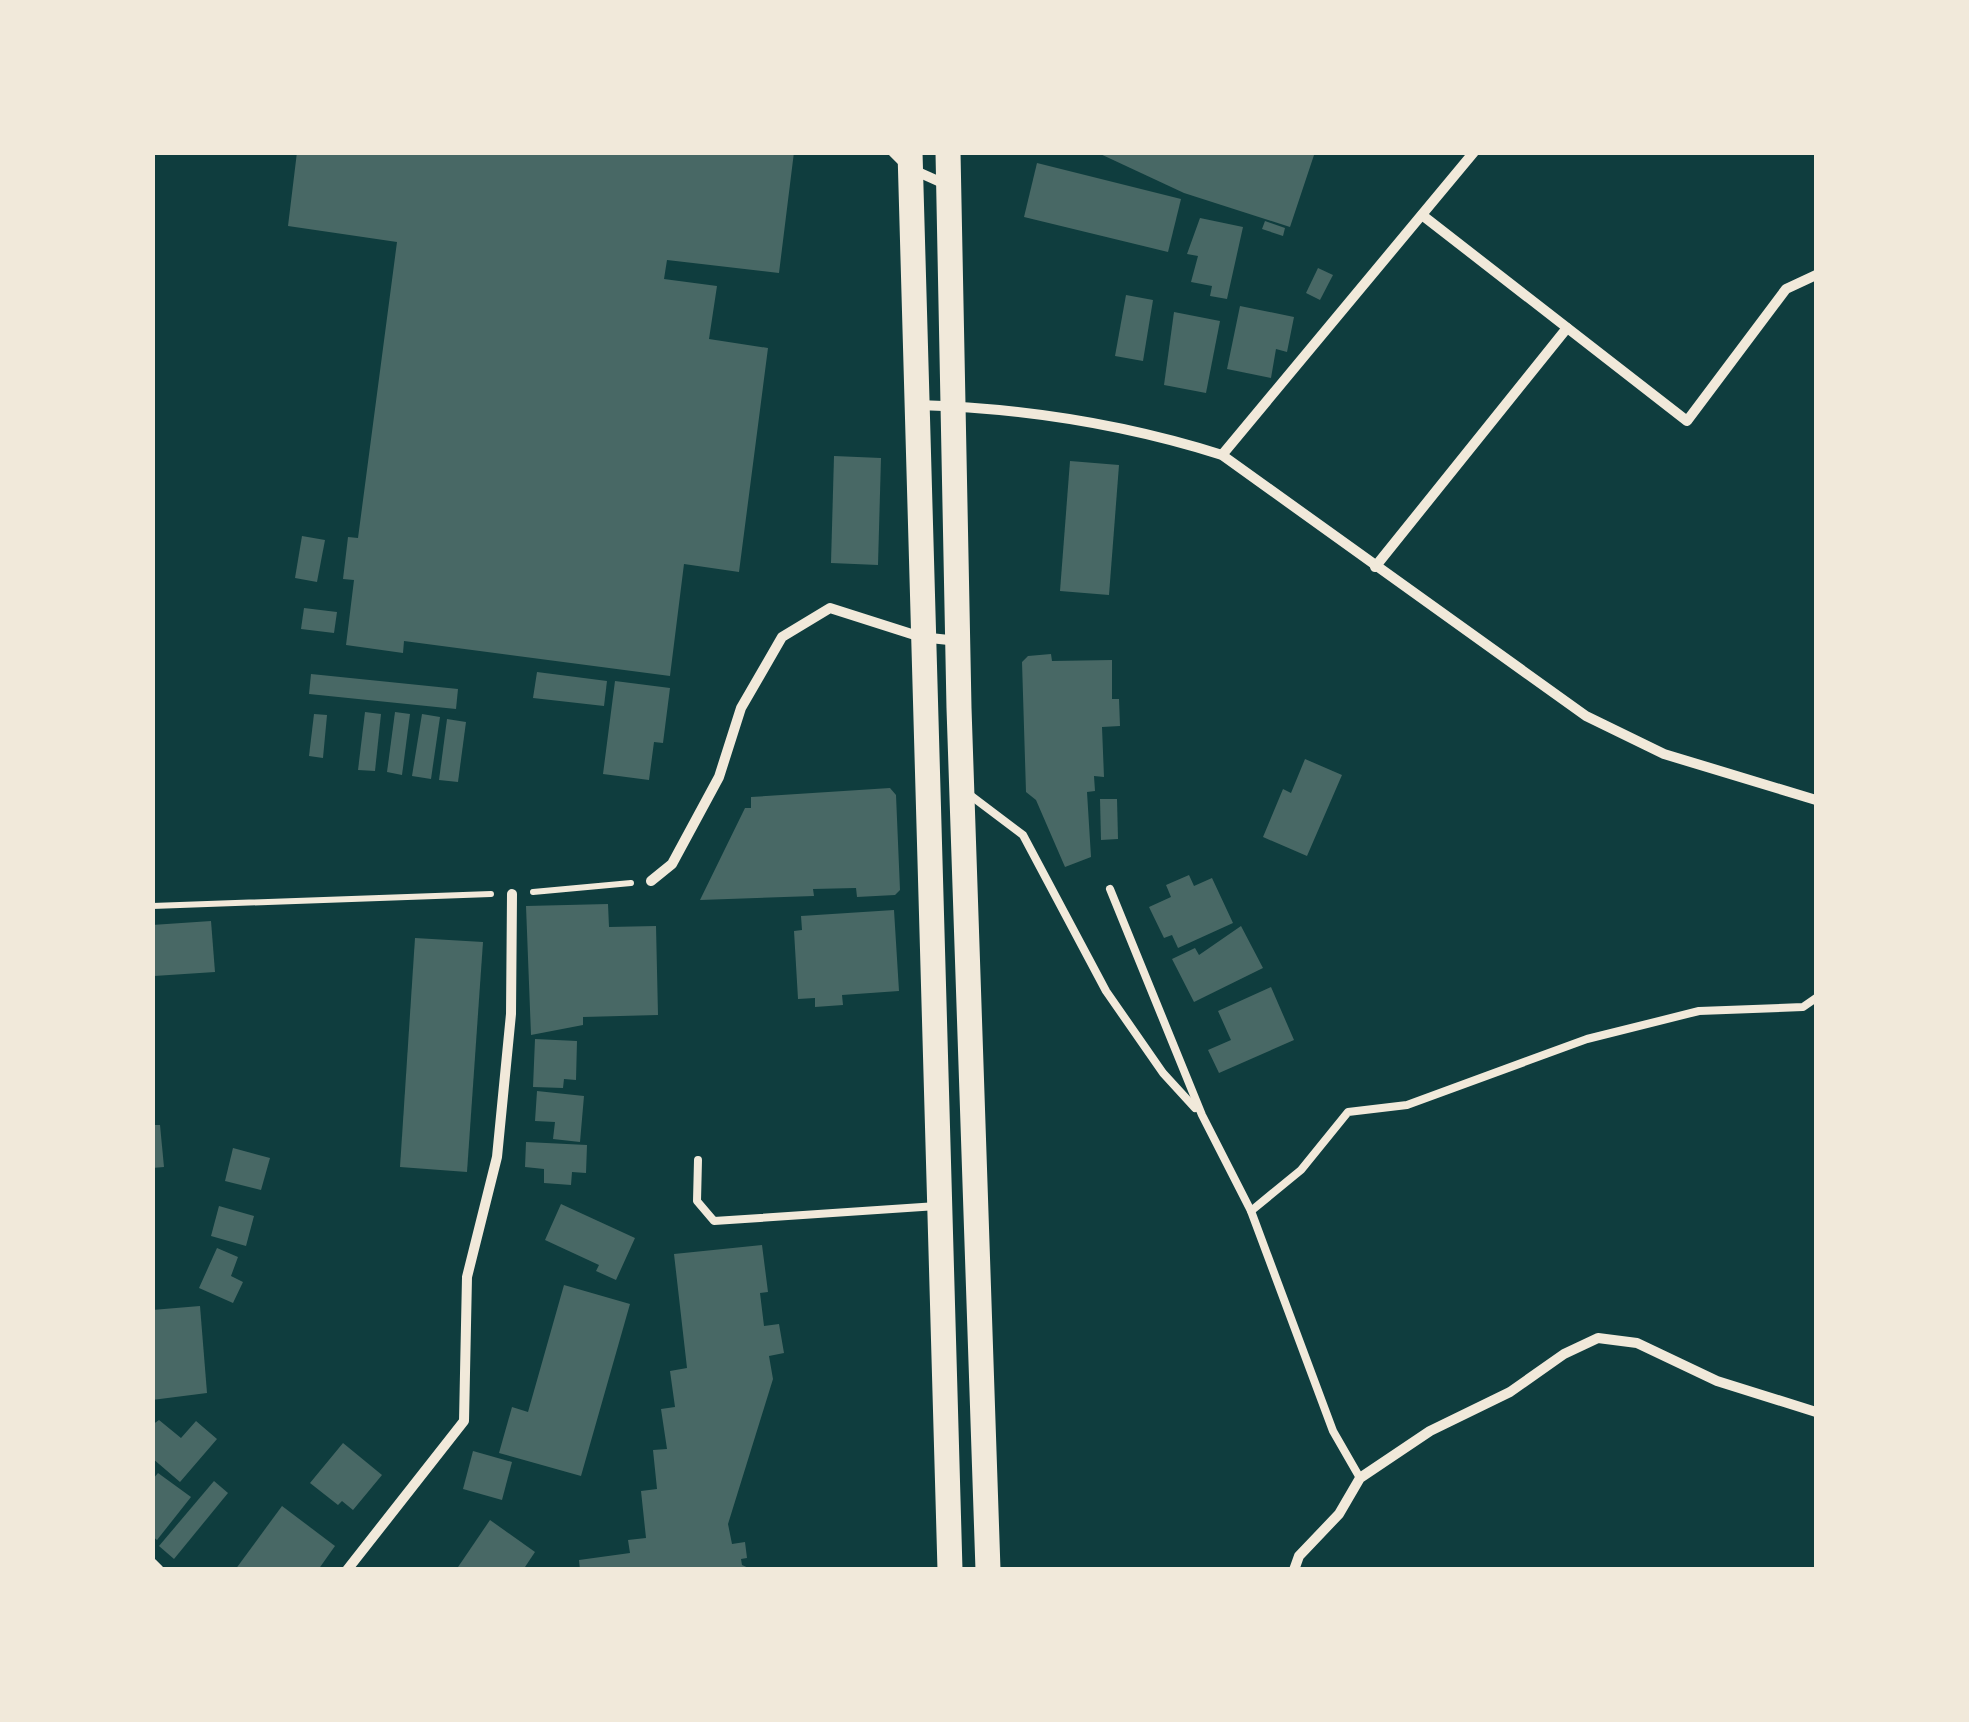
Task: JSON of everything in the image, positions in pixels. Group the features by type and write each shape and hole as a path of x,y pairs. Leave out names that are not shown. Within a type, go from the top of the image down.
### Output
{"main road":[{"path":"948,152 951,406 988,1570"},
{"path":"904,158 918,405 921,638 943,1206 950,1570"}],"street":[{"path":"1222,455 1474,152"},
{"path":"904,158 948,185"},
{"path":"1422,215 1687,421 1786,289 1816,275"},
{"path":"1375,566 1567,328"},
{"path":"918,405 1157,434 1222,455 1586,716 1664,754 1816,800"},
{"path":"651,881 672,864 710,794 742,708 782,637 830,608 921,638 958,641"},
{"path":"347,1570 464,1421 467,1277 497,1157 511,1014 512,894"},
{"path":"1294,1570 1299,1556 1339,1514 1360,1478 1430,1431 1510,1392 1564,1354 1598,1338 1637,1343 1717,1381 1816,1412"},
{"path":"152,1563 159,1570"}],"lane":[{"path":"962,789 1023,835 1106,992 1164,1074 1202,1115"},
{"path":"1110,889 1202,1115 1251,1210 1333,1431 1360,1478"},
{"path":"1251,1210 1301,1170 1348,1112 1408,1105 1588,1039 1699,1010 1803,1007 1816,998"},
{"path":"698,1160 698,1201 714,1221 943,1206"}],"path":[{"path":"152,906 512,894 651,881"}],"building":[{"path":"297,152 794,152 779,273 667,260 664,279 717,286 709,339 768,348 739,572 684,564 670,676 404,641 403,653 346,645 354,580 343,579 348,537 358,538 397,242 288,226"},
{"path":"1096,152 1315,152 1290,227 1184,193"},
{"path":"1037,163 1181,199 1168,252 1024,217"},
{"path":"1200,218 1243,227 1227,299 1210,296 1212,286 1191,282 1198,256 1187,254"},
{"path":"1265,221 1285,228 1283,236 1262,229"},
{"path":"1318,268 1333,275 1320,300 1306,293"},
{"path":"1126,295 1153,300 1143,361 1115,356"},
{"path":"1240,306 1294,317 1287,352 1276,349 1271,378 1227,369"},
{"path":"1174,312 1220,321 1206,393 1164,385"},
{"path":"834,456 881,458 878,565 831,563"},
{"path":"1070,461 1119,465 1109,595 1060,591"},
{"path":"302,536 325,540 317,582 295,578"},
{"path":"304,608 337,612 334,633 301,629"},
{"path":"1051,654 1052,661 1112,660 1112,699 1119,699 1120,726 1102,727 1104,777 1094,776 1095,791 1087,792 1091,857 1065,867 1036,800 1026,792 1022,662 1028,656"},
{"path":"537,672 607,681 604,706 533,698"},
{"path":"311,674 458,689 456,709 309,694"},
{"path":"615,681 670,688 663,743 654,742 649,780 603,774"},
{"path":"365,712 381,714 375,771 358,770"},
{"path":"395,712 410,714 402,775 387,772"},
{"path":"314,714 327,715 323,758 309,756"},
{"path":"422,714 440,717 431,779 412,776"},
{"path":"447,719 466,722 458,782 439,780"},
{"path":"1305,759 1342,775 1307,856 1263,837 1283,789 1291,793"},
{"path":"890,788 896,795 900,890 895,895 857,897 856,888 813,889 814,896 700,900 745,808 751,808 751,797"},
{"path":"1100,799 1117,799 1118,839 1101,840"},
{"path":"1189,875 1194,886 1212,878 1233,923 1178,948 1172,935 1164,938 1149,907 1171,897 1166,885"},
{"path":"608,904 609,927 656,926 658,1015 583,1017 583,1025 531,1035 526,906"},
{"path":"894,910 899,991 842,995 843,1005 815,1007 815,998 798,999 794,931 802,930 801,916"},
{"path":"211,921 215,972 154,976 152,925"},
{"path":"1241,926 1263,968 1194,1002 1172,959 1195,948 1199,955"},
{"path":"415,938 483,942 467,1172 400,1167"},
{"path":"1271,987 1294,1040 1219,1073 1208,1050 1231,1040 1218,1011"},
{"path":"535,1039 577,1041 576,1080 564,1079 563,1088 533,1087"},
{"path":"537,1091 584,1096 580,1142 553,1139 555,1122 535,1121"},
{"path":"152,1125 160,1125 164,1167 152,1168"},
{"path":"526,1142 587,1145 586,1173 572,1172 571,1185 544,1183 544,1169 525,1167"},
{"path":"233,1148 270,1158 261,1190 225,1181"},
{"path":"561,1204 635,1238 616,1280 596,1271 599,1265 545,1240"},
{"path":"219,1206 254,1216 246,1246 211,1236"},
{"path":"762,1245 768,1292 760,1293 764,1326 779,1324 784,1353 769,1356 773,1379 728,1524 732,1544 745,1542 747,1558 741,1559 742,1565 753,1570 580,1570 579,1560 630,1553 628,1540 646,1538 641,1491 657,1489 653,1450 667,1449 661,1409 675,1407 670,1371 687,1368 674,1254"},
{"path":"217,1248 238,1257 231,1276 243,1282 233,1303 199,1288"},
{"path":"564,1285 630,1304 581,1476 499,1453 512,1407 528,1412"},
{"path":"200,1306 207,1393 152,1400 152,1310"},
{"path":"159,1420 181,1438 196,1421 217,1439 180,1482 152,1458 152,1425"},
{"path":"343,1443 382,1475 353,1510 342,1501 338,1505 310,1483"},
{"path":"473,1451 512,1462 502,1500 463,1489"},
{"path":"158,1473 191,1497 157,1540 152,1536 152,1480"},
{"path":"214,1481 228,1493 174,1559 159,1546"},
{"path":"282,1506 335,1546 318,1570 235,1570"},
{"path":"490,1520 535,1552 523,1570 456,1570"}]}
